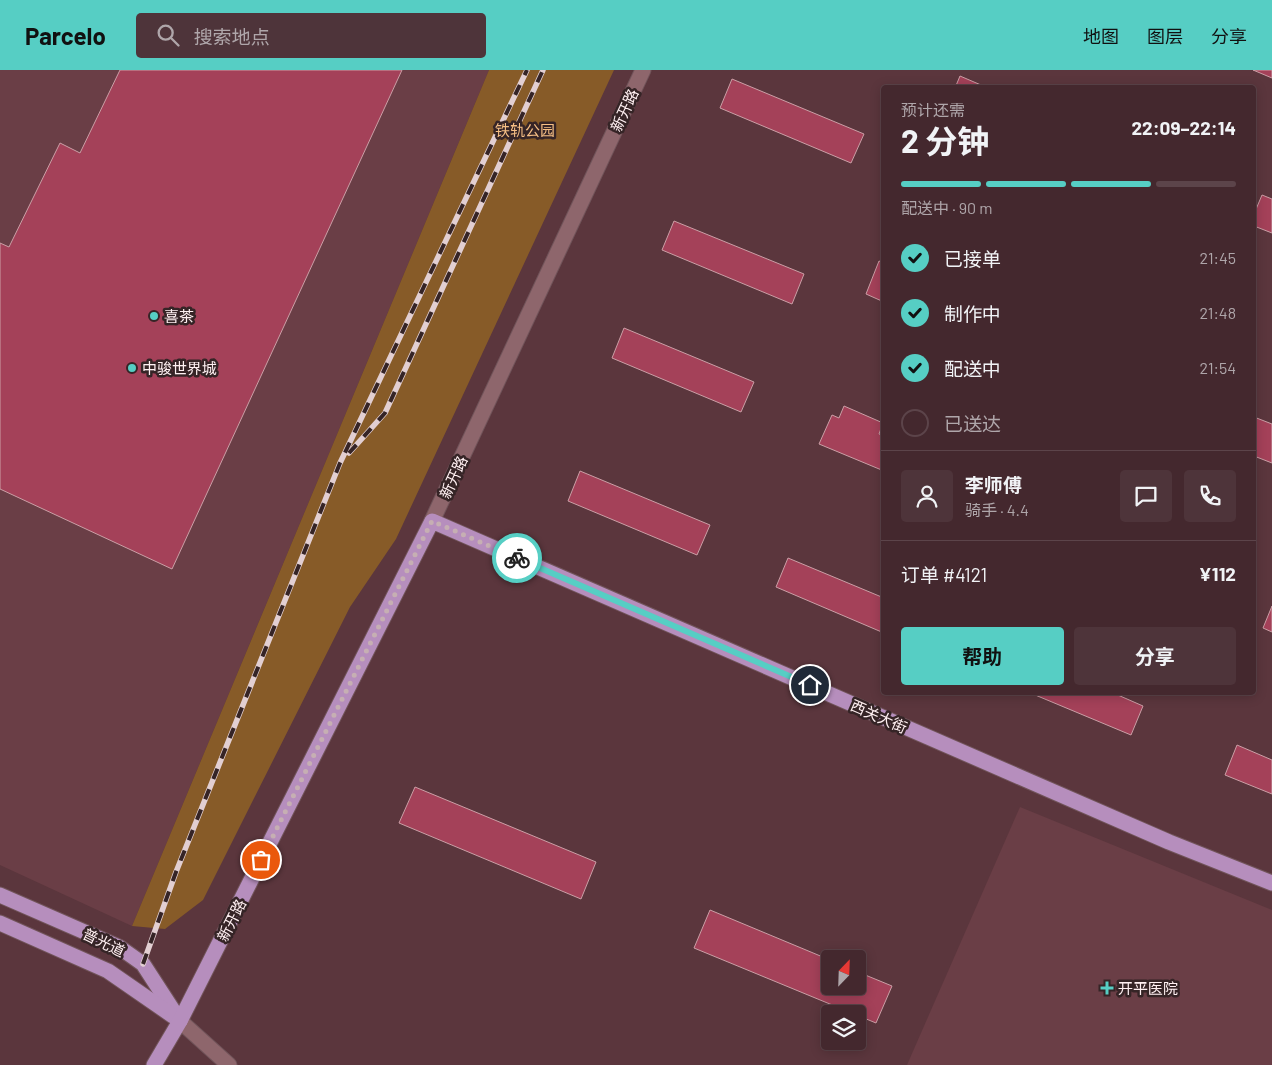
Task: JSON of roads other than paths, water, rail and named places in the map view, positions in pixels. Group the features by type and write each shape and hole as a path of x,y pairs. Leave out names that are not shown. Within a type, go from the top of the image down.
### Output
{"main road":[{"name":"西关大街","path":"432,521 1169,842 1272,883"},
{"name":"新开路","path":"154,1065 180,1021 432,521"},
{"name":"普光道","path":"0,895 119,947 143,964 180,1021"},
{"name":"普光道","path":"0,923 108,971 180,1021"}],"street":[{"name":"新开路","path":"432,521 643,70"},
{"name":"普光道","path":"180,1021 229,1065"}],"railway":[{"path":"143,964 176,872 340,463 527,70"},
{"path":"349,453 385,413 543,70"}],"place":[{"name":"喜茶","path":"154,316"},
{"name":"中骏世界城","path":"132,368"},
{"name":"开平医院","path":"1107,988"}],"park label":[{"name":"铁轨公园","path":"525,130"}]}
